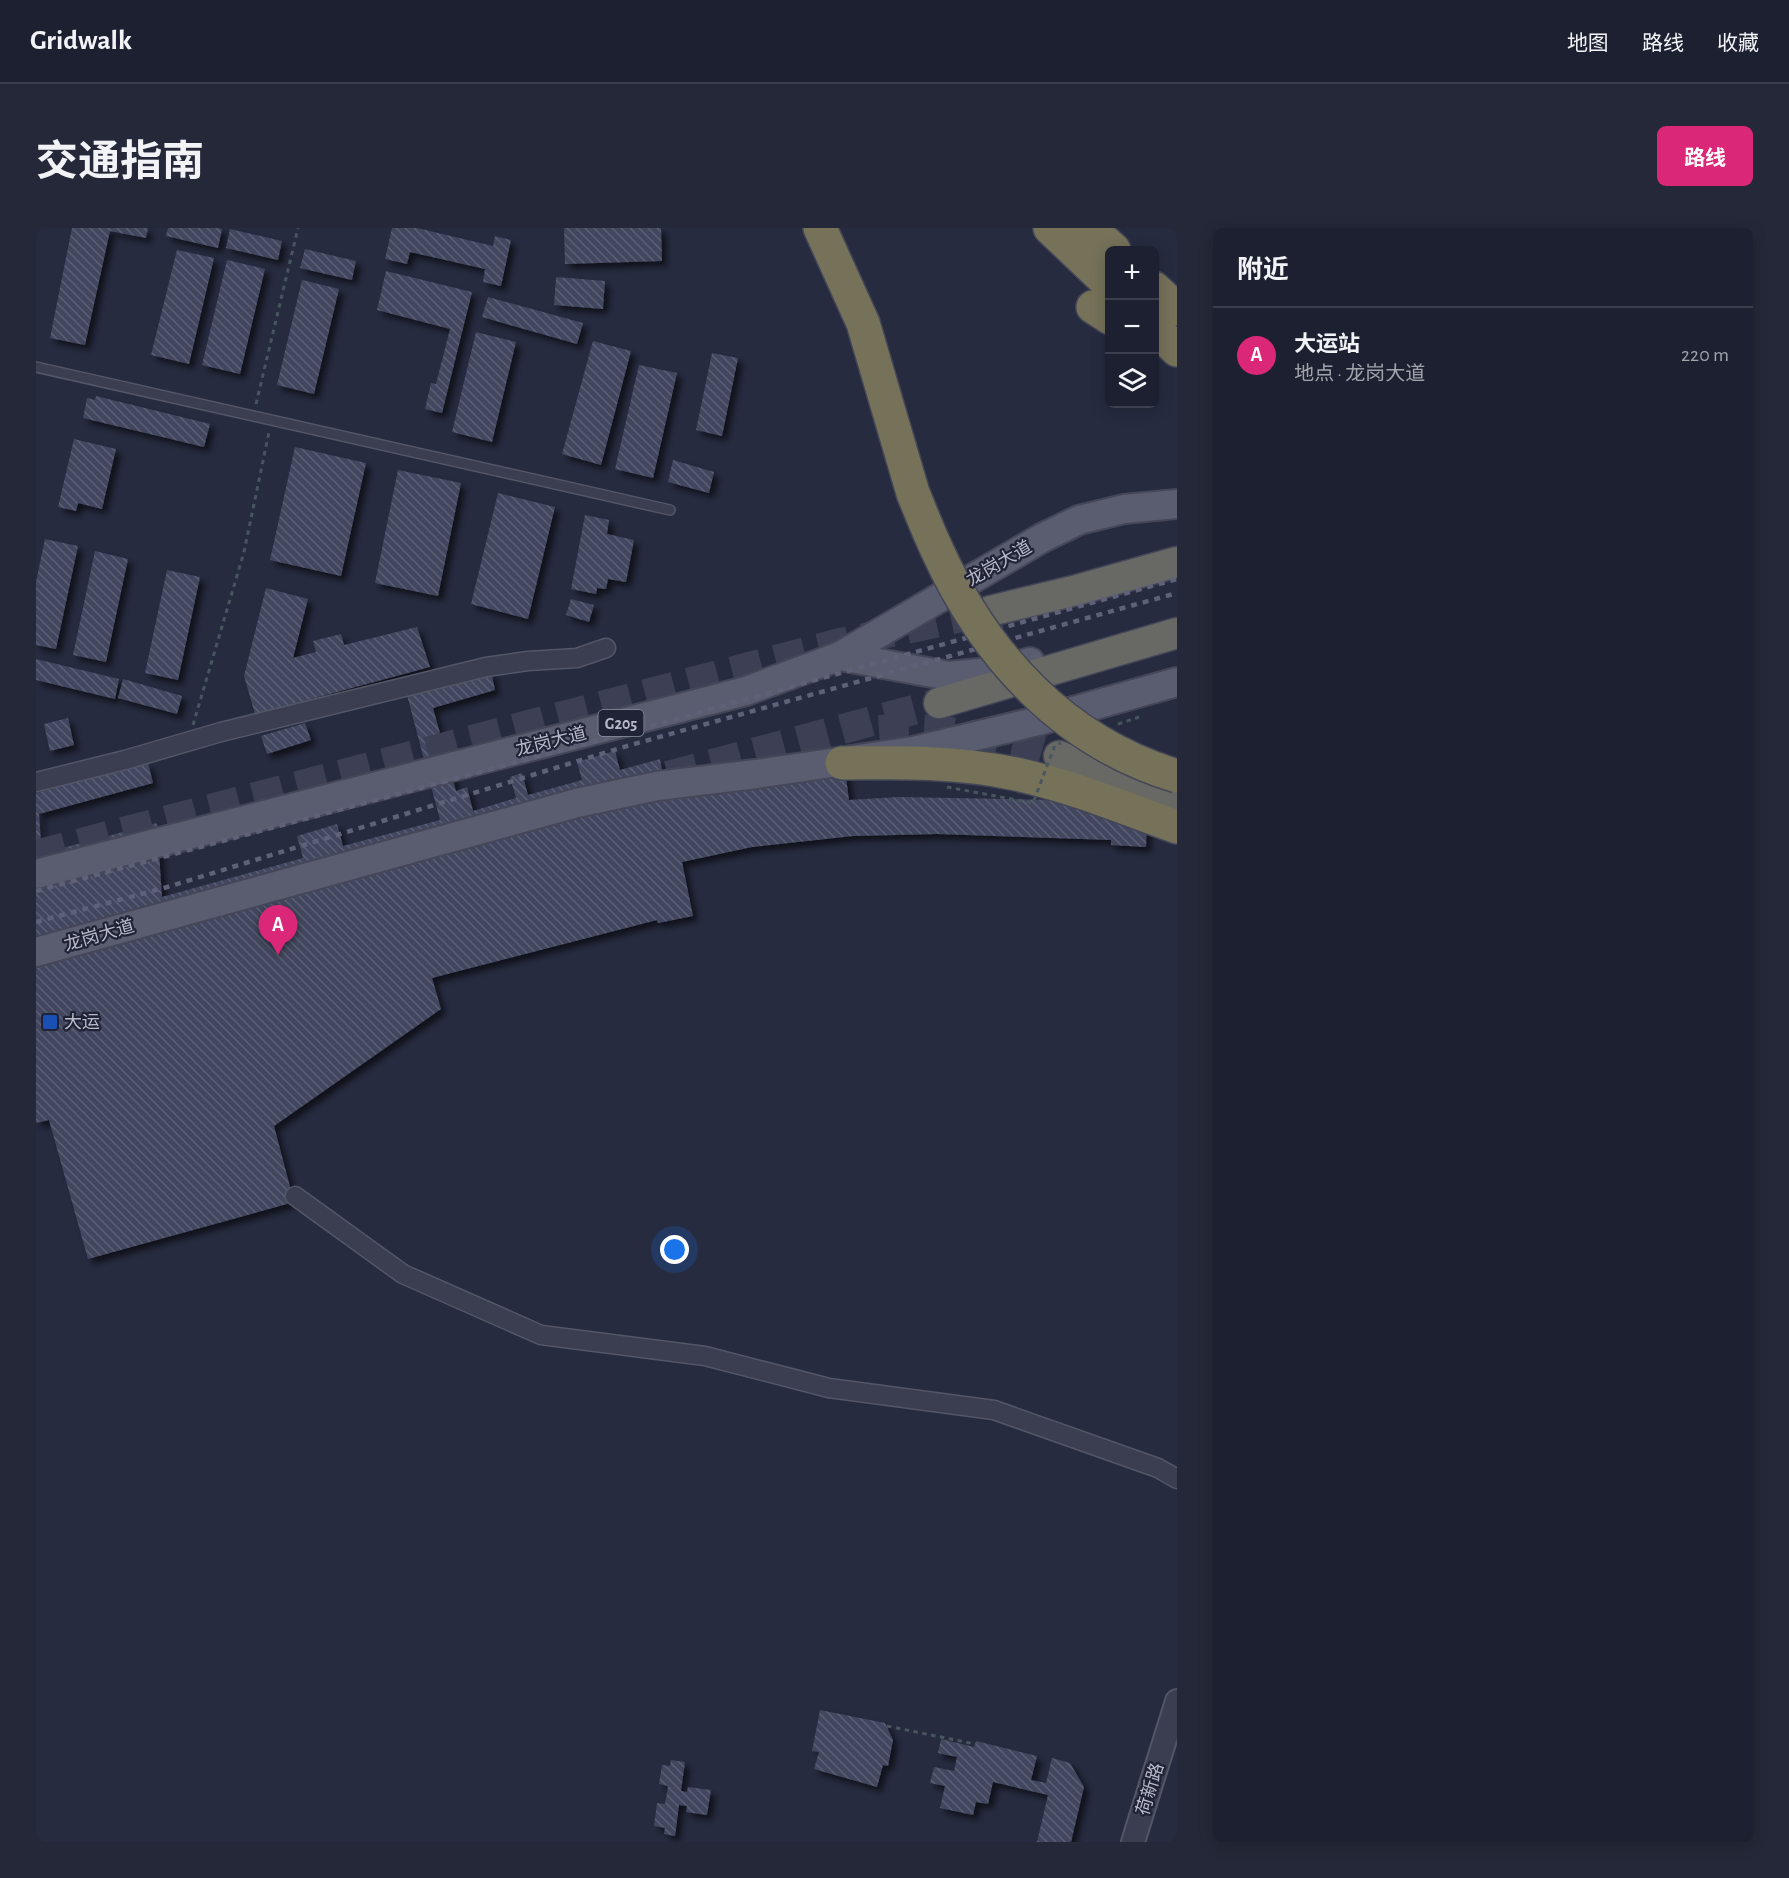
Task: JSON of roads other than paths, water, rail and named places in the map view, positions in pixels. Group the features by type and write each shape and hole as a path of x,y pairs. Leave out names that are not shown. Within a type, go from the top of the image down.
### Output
{"highway":[{"path":"820,228 863,323 914,493 938,553 965,604 987,638 1035,694 1068,721 1102,744 1134,760 1177,776"},
{"path":"1050,228 1105,303"},
{"path":"1090,228 1110,246"},
{"path":"1159,292 1177,309"},
{"path":"1159,332 1177,350"},
{"path":"1158,354 1177,370"},
{"name":"龙岗大道","path":"990,611 1177,562"},
{"path":"939,704 1177,633"},
{"path":"1062,749 1177,802"},
{"path":"842,763 929,764 1014,774 1051,783 1177,827"}],"main road":[{"name":"龙岗大道","path":"36,874 746,691 840,656 1042,538 1079,520 1124,509 1177,504"},
{"path":"840,656 949,676 1000,670 1177,622"},
{"name":"龙岗大道","path":"36,952 577,803 657,786 842,763 913,751 979,736 1177,682"}],"street":[{"path":"36,782 125,760 221,732 486,667 528,661 577,658 606,648"},
{"path":"295,1196 403,1274 541,1335 705,1356 829,1388 994,1410 1158,1468 1177,1479"},
{"name":"荷新路","path":"1133,1842 1168,1758 1177,1701"}],"lane":[{"path":"36,367 670,510"}],"tunnel":[{"path":"36,855 836,644 990,611"},
{"path":"668,776 939,703"},
{"path":"879,730 924,730 970,735 1016,744 1059,756"}],"railway":[{"path":"36,891 622,734 1177,579"},
{"path":"36,922 164,888 627,746 1177,593"}],"place":[{"name":"大运站","path":"278,955"},
{"name":"大运","path":"50,1022"}]}
